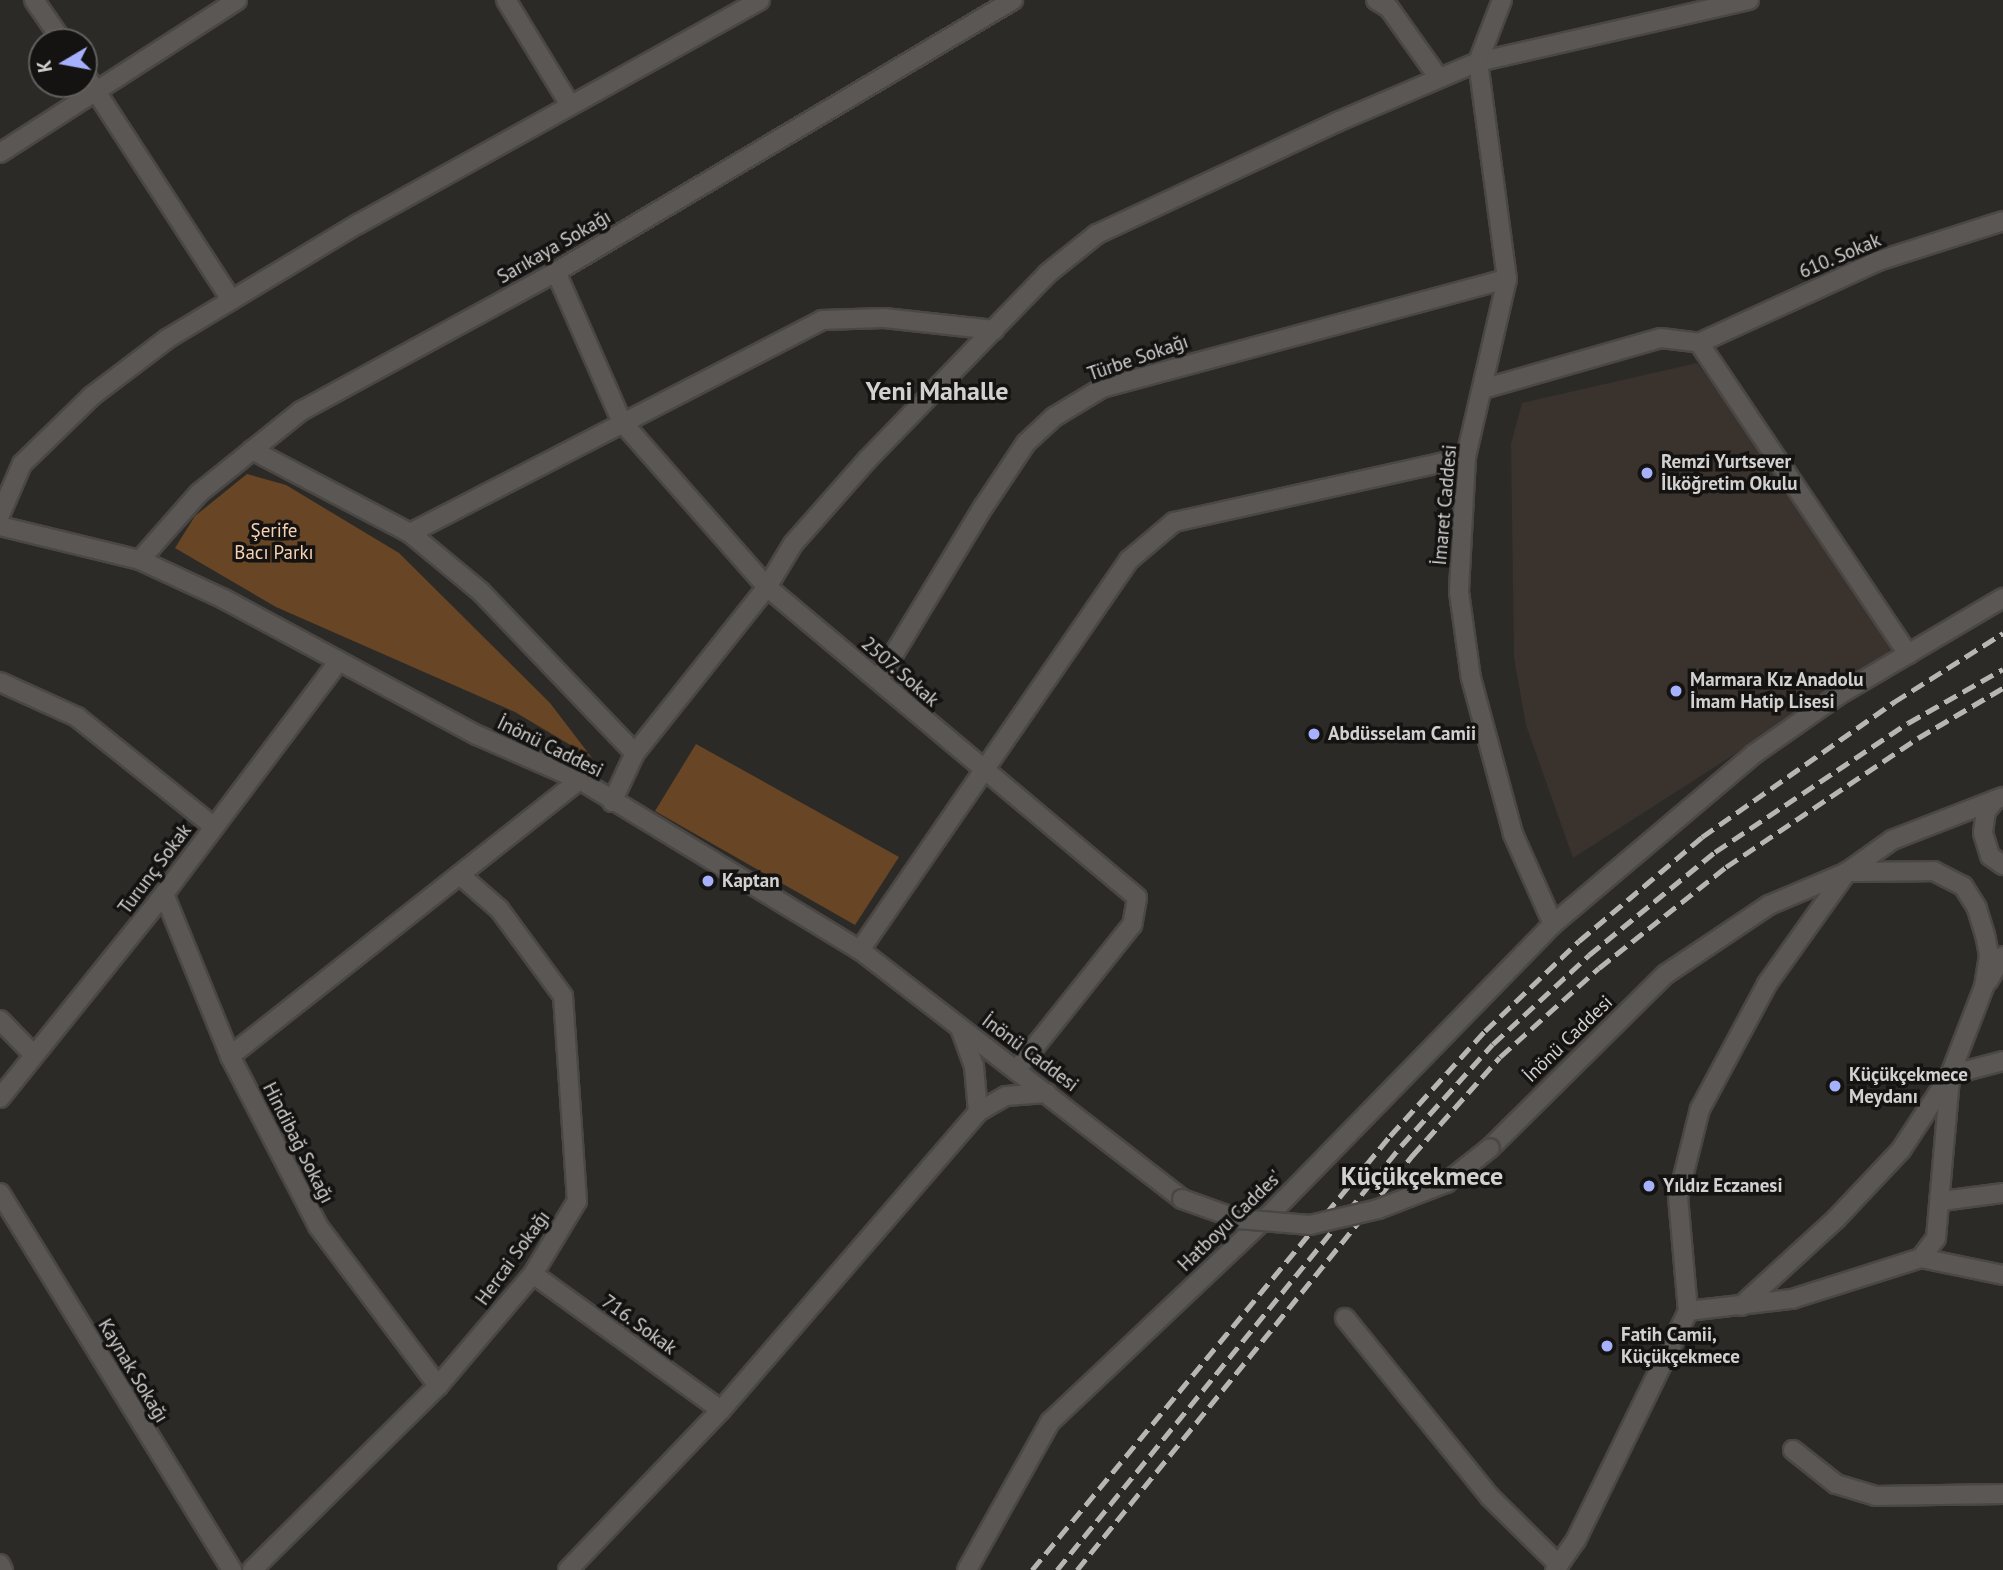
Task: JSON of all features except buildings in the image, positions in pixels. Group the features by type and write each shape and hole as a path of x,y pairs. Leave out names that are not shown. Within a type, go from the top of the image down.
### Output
{"street":[{"path":"34,0 53,28"},
{"path":"98,88 237,0"},
{"path":"506,0 570,105"},
{"path":"0,515 22,464 92,396 230,298 760,0"},
{"name":"Sarıkaya Sokağı","path":"140,560 199,493 301,411 556,272 1013,0"},
{"path":"1376,0 1389,8 1438,77"},
{"name":"İmaret Caddesi","path":"1502,0 1478,62 1507,279 1466,457 1459,592 1471,678 1513,834 1553,924"},
{"path":"612,802 635,754 767,587 793,544 859,469 1047,274 1097,234 1438,77 1478,62 1749,0"},
{"path":"98,95 230,298"},
{"path":"0,153 83,98"},
{"name":"610. Sokak","path":"1699,343 1878,261 2003,221"},
{"name":"2507. Sokak","path":"556,272 622,422 767,587 985,773 1137,898 1132,925 1017,1069"},
{"name":"Türbe Sokağı","path":"878,680 1012,464 1054,416 1102,388 1507,279"},
{"path":"410,533 822,320 884,318 994,330"},
{"path":"1483,389 1661,338 1699,343 1908,654"},
{"path":"251,450 410,533 481,592 635,754"},
{"path":"860,950 985,773 1129,560 1174,522 1466,457"},
{"name":"İnönü Caddesi","path":"0,526 140,560 477,735 580,780 612,802 793,906 860,950 1182,1199 1238,1219 1310,1226 1378,1209 1446,1183 1490,1148 1666,974 1769,905 1847,872 1892,840 1999,799"},
{"name":"Hatboyu Caddes'","path":"967,1570 1050,1422 1273,1210 1553,924 1754,754 1908,654 2003,598"},
{"name":"Turunç Sokak","path":"0,1098 164,894 339,661"},
{"path":"0,670 0,683 77,717 213,826"},
{"path":"230,1056 580,780"},
{"path":"1999,799 1986,811 1983,833 1990,856 2003,866"},
{"path":"1345,1318 1489,1496 1557,1567 1576,1540 1688,1311 1678,1197 1700,1109 1767,984 1847,872 1934,871 1963,886 1985,935 1989,955 1984,987"},
{"name":"Hercai Sokağı","path":"252,1570 438,1385 533,1274 577,1201 563,996 499,909 460,875"},
{"name":"Hindibağ Sokağı","path":"164,894 230,1056 318,1226 438,1385"},
{"path":"1741,1306 1864,1192 1901,1150 1950,1075 1984,987 2003,956"},
{"path":"0,1020 33,1054"},
{"path":"959,1025 974,1066 978,1112"},
{"path":"1950,1075 2003,1061"},
{"path":"1921,1258 1936,1238 1942,1201 1950,1075"},
{"path":"568,1570 721,1410 978,1112 1006,1097 1048,1093"},
{"name":"Kaynak Sokağı","path":"0,1193 232,1570"},
{"path":"1942,1201 2003,1193"},
{"path":"1688,1311 1741,1306 1816,1293 1921,1258 2003,1275"},
{"name":"716. Sokak","path":"533,1274 721,1410"},
{"path":"1793,1450 1836,1484 1876,1496 2003,1494"},
{"path":"0,1564 3,1570"}],"shaded area":[{"name":"Marmara Kız Anadolu İmam Hatip Lisesi","path":"1697,363 1804,502 1900,648 1573,858 1526,725 1514,658 1511,444 1522,403"}],"green space":[{"name":"Şerife Bacı Parkı","path":"247,474 286,485 399,553 550,703 592,758 515,712 276,607 175,548 195,516"},
{"path":"696,744 899,857 855,925 655,811"}],"railway":[{"path":"1032,1570 1390,1136 1485,1031 1579,941 1702,837 1894,702 2003,633"},
{"path":"1057,1570 1401,1146 1493,1044 1589,955 1715,852 1908,723 2003,669"},
{"path":"1077,1570 1412,1156 1500,1057 1599,968 1726,867 1918,738 2003,688"}],"place":[{"name":"Remzi Yurtsever İlköğretim Okulu","path":"1647,473"},
{"name":"Marmara Kız Anadolu İmam Hatip Lisesi","path":"1676,691"},
{"name":"Abdüsselam Camii","path":"1314,734"},
{"name":"Kaptan","path":"708,881"},
{"name":"Küçükçekmece Meydanı","path":"1835,1086"},
{"name":"Yıldız Eczanesi","path":"1649,1186"},
{"name":"Fatih Camii, Küçükçekmece","path":"1607,1346"}],"district":[{"name":"Yeni Mahalle","path":"937,391"},
{"name":"Küçükçekmece","path":"1422,1176"}]}
